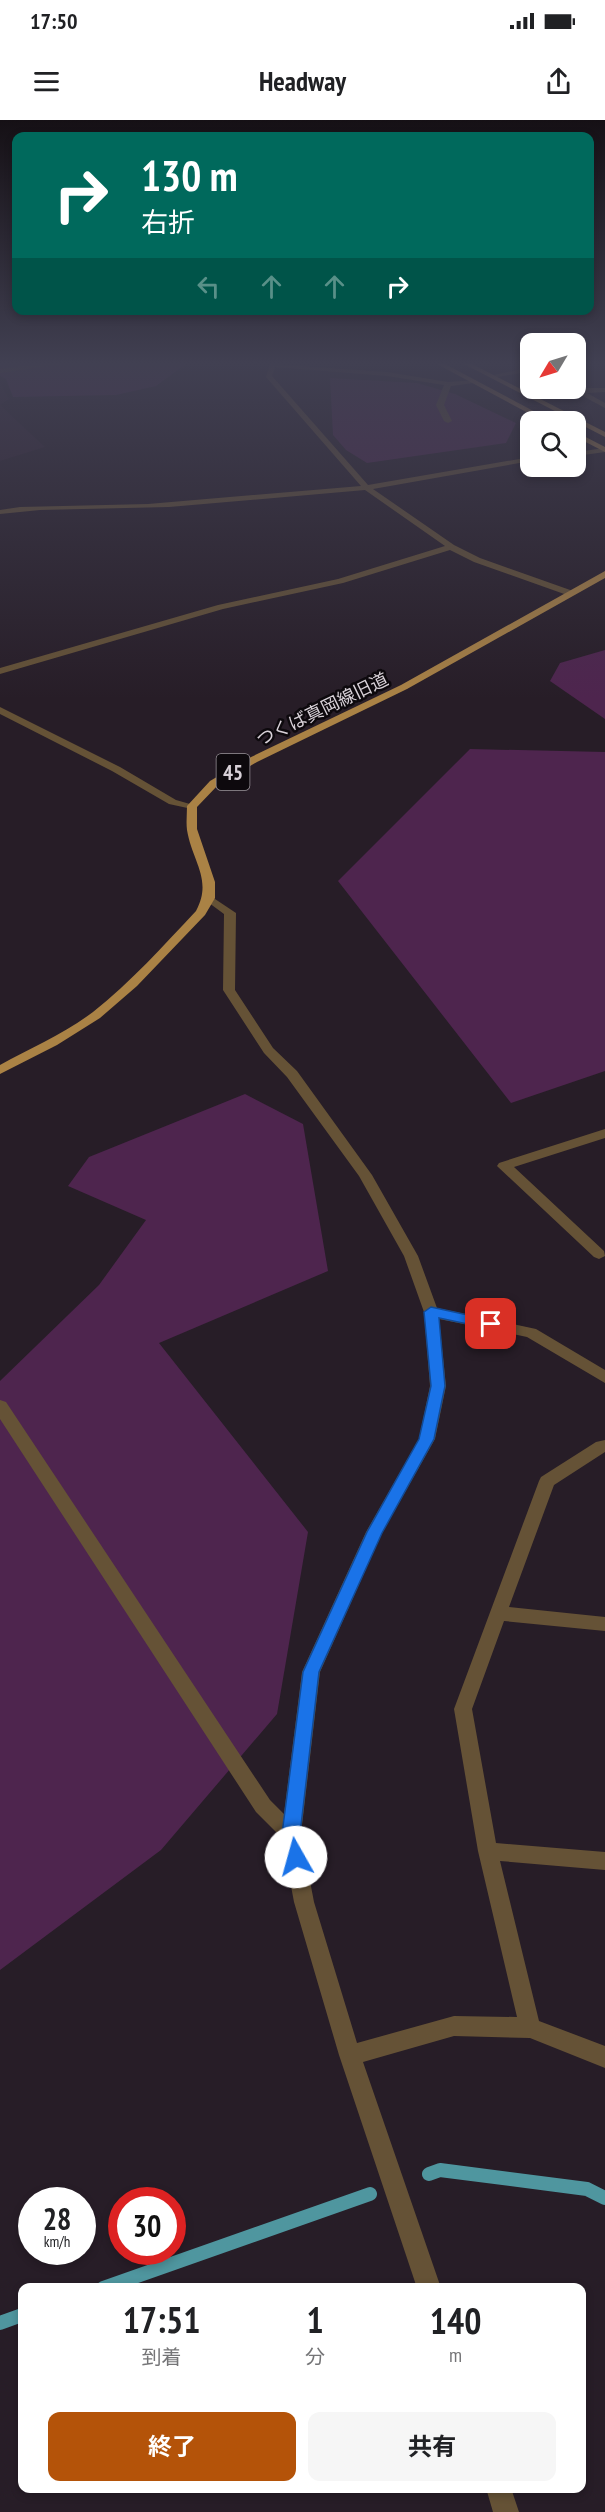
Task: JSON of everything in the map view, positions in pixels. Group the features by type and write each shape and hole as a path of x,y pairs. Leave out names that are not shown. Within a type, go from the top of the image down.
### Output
{"main road":[{"name":"つくば真岡線旧道","path":"192,806 214,783 253,760 404,687 605,574"},
{"name":"45","path":"192,806 192,829 209,882 209,898"},
{"path":"0,1070 53,1042 96,1015 133,983 175,941 201,913 209,898"}],"street":[{"path":"356,476 366,487 451,547 477,560 570,592"},
{"path":"0,512 154,506 366,487 433,476"},
{"path":"0,670 221,607 340,581 451,547"},
{"path":"0,710 116,769 172,802 192,806"},
{"path":"209,898 230,913 229,990 268,1050 292,1074 365,1175 411,1256 431,1312 438,1386 426,1439 374,1532 311,1672 291,1834 304,1902 350,2055 427,2283"},
{"path":"603,1258 504,1166 605,1133"},
{"path":"431,1312 531,1333 605,1377"},
{"path":"0,1406 262,1806 291,1834"},
{"path":"530,2028 488,1851 463,1709 547,1481 605,1446"},
{"path":"498,1613 605,1624"},
{"path":"488,1851 605,1861"},
{"path":"350,2055 454,2026 530,2028 605,2057"},
{"path":"500,2493 506,2512"}],"shaded area":[{"path":"605,650 605,719 550,681 560,663"},
{"path":"470,749 605,752 605,1071 511,1103 338,881"},
{"path":"245,1094 303,1124 328,1271 159,1343 308,1532 277,1714 161,1850 0,1970 0,1381 99,1285 146,1220 68,1186 89,1157"}],"waterway":[{"path":"429,2174 440,2170 587,2189 605,2198"},
{"path":"117,2283 370,2194"},
{"path":"0,2323 18,2316"}],"route":[{"path":"296,1857 291,1834 311,1672 374,1532 426,1439 438,1386 431,1312 491,1324"}]}
